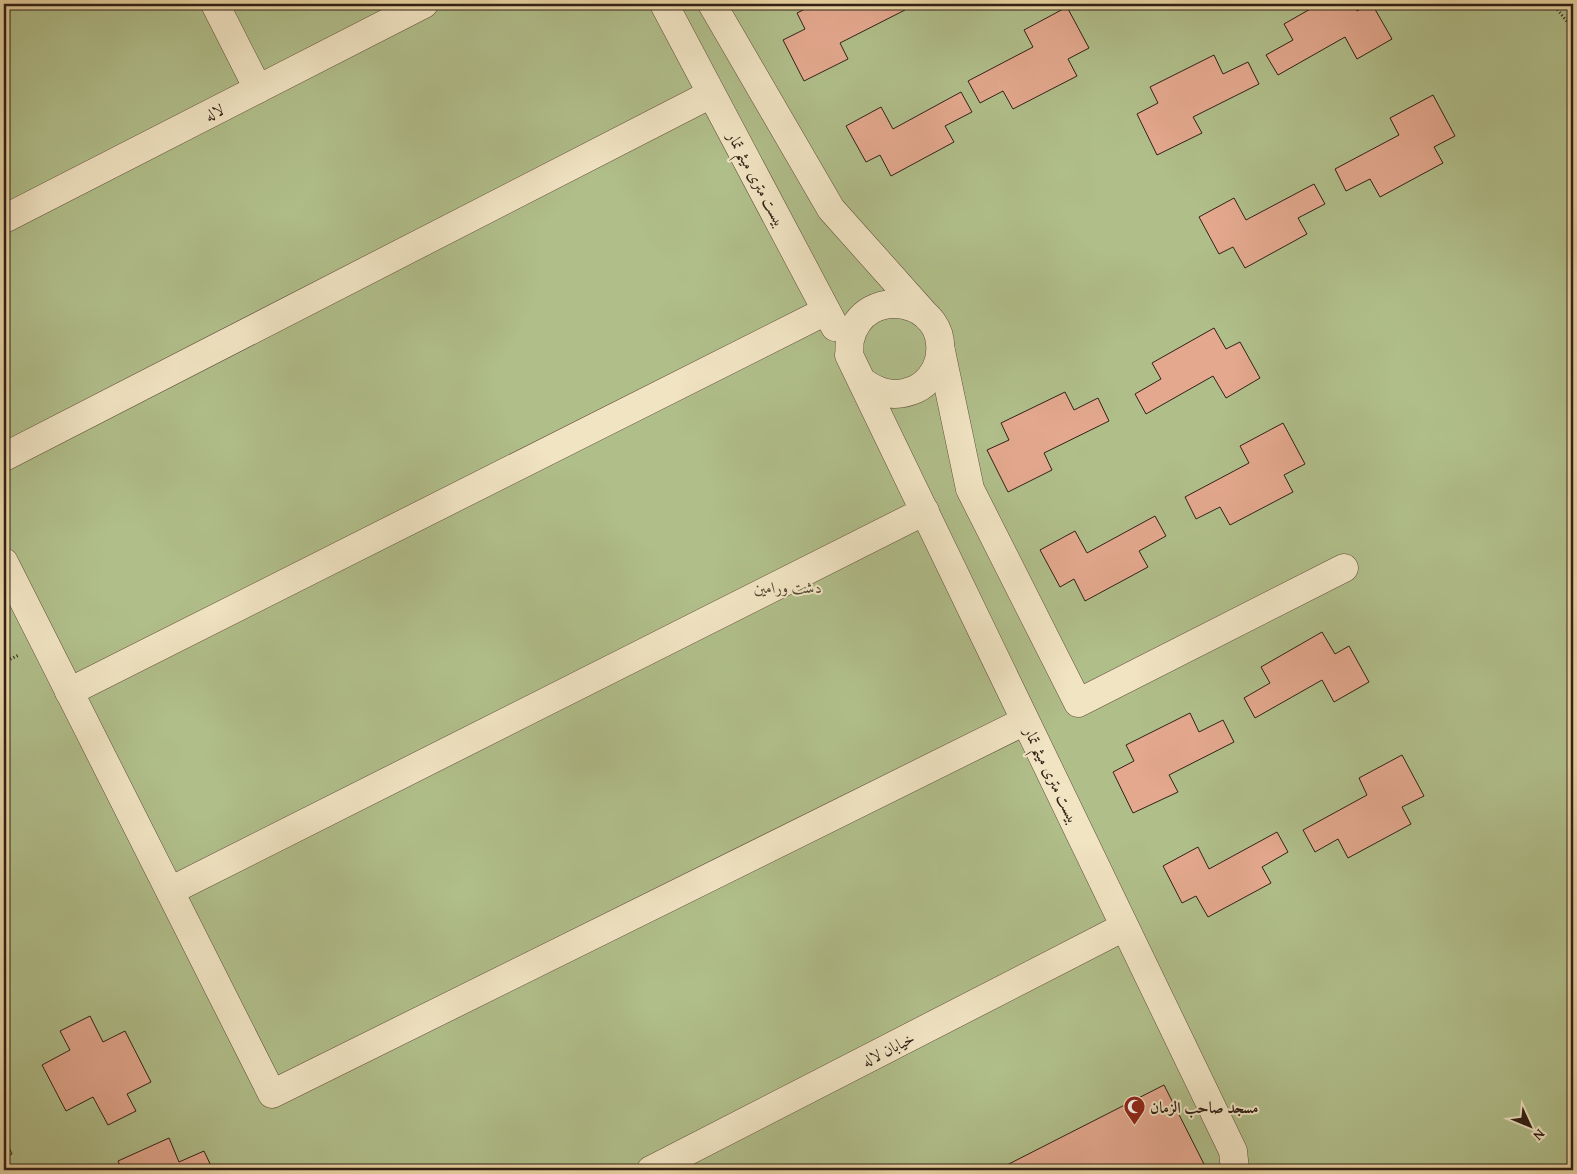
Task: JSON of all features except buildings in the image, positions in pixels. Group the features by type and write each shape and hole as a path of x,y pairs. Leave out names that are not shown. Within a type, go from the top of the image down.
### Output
{"street":[{"path":"215,4 258,89"},
{"name":"لاله","path":"4,220 424,4"},
{"name":"بیست متری میثم تمار","path":"664,4 849,355"},
{"path":"712,4 831,209 932,322 939,336 970,488 1078,703 1344,568"},
{"path":"4,457 711,94"},
{"path":"922,311 908,305 893,303 878,306 866,314 856,326 850,340 849,355 863,382 875,390 890,395 904,394 918,388 930,378 938,365 941,351"},
{"path":"69,692 826,311"},
{"name":"بیست متری میثم تمار","path":"863,382 1233,1151 1235,1170"},
{"path":"170,891 925,511"},
{"path":"4,562 272,1094 1026,721"},
{"name":"خیابان لاله","path":"651,1170 1124,927"}],"path":[{"path":"1553,4 1573,29"}],"green space":[{"name":"دشت ورامین","path":"4,4 1573,4 1573,1170 4,1170"}],"place":[{"name":"مسجد صاحب الزمان","path":"1134,1126"}]}
